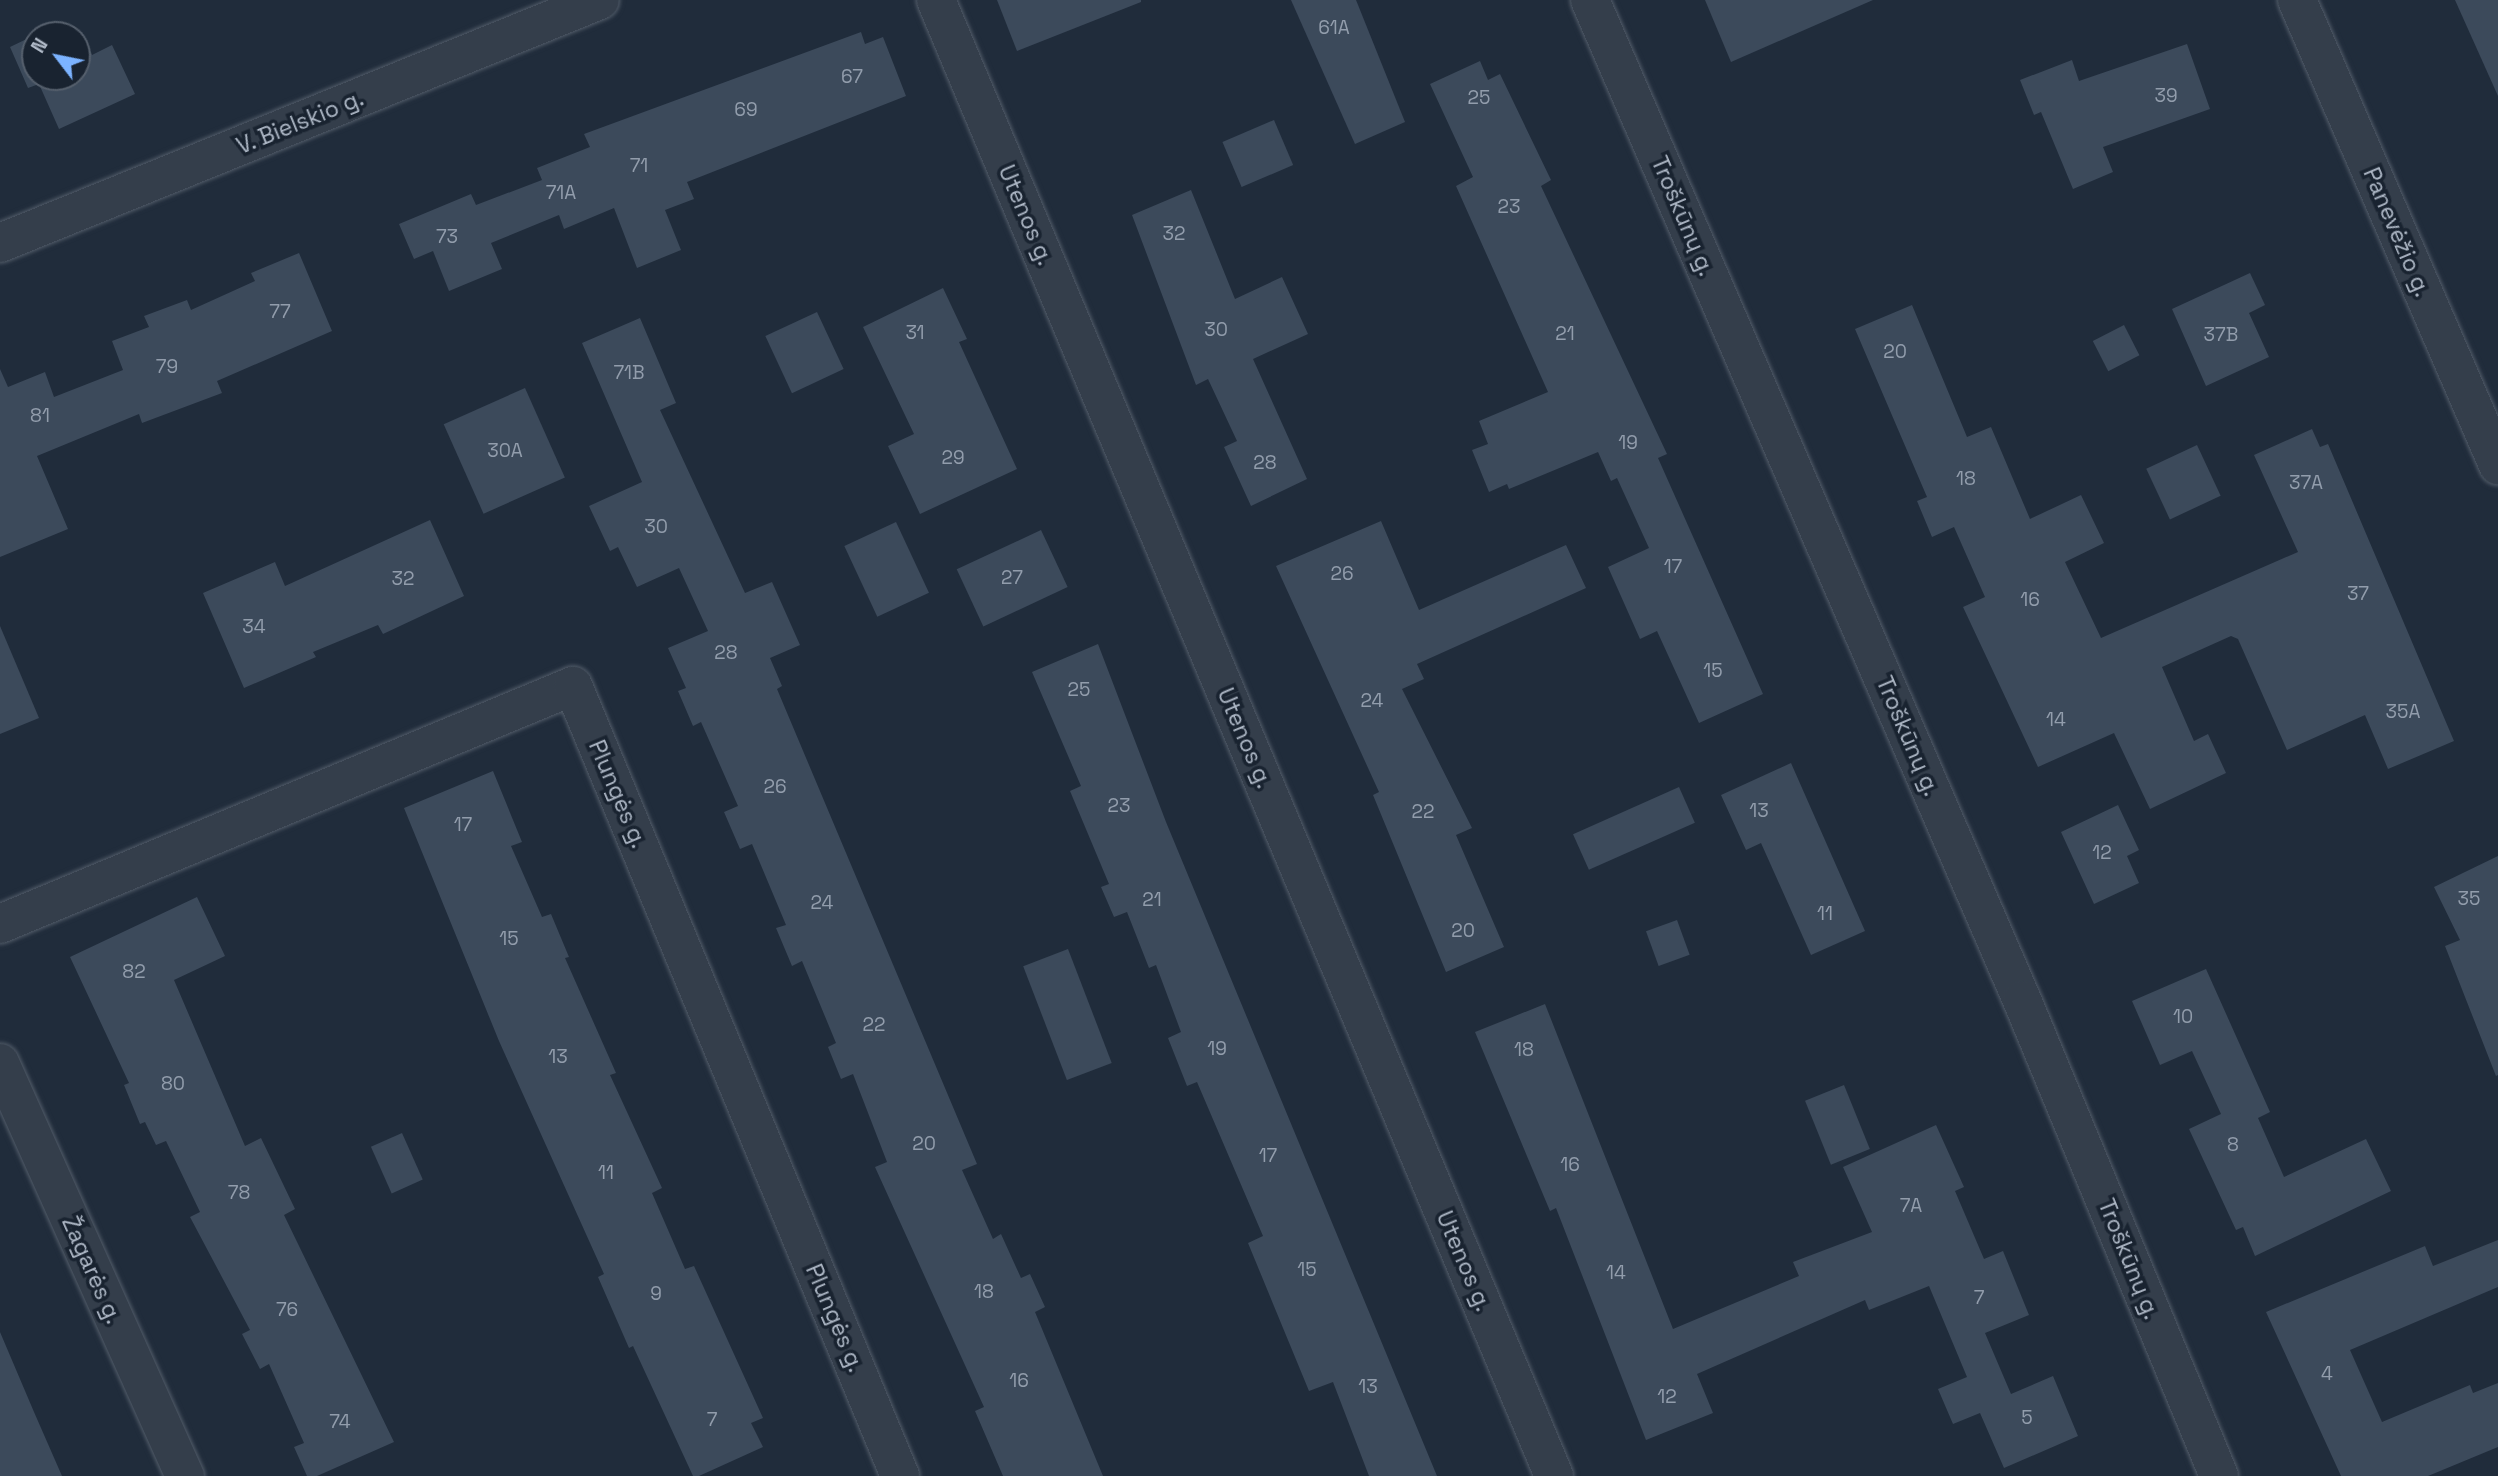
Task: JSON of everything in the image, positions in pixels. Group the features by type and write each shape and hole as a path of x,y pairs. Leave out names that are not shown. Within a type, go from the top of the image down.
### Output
{"street":[{"name":"V. Bielskio g.","path":"0,243 600,0"},
{"name":"Utenos g.","path":"936,0 1554,1476"},
{"name":"Troškūnų g.","path":"1590,0 2022,1000 2219,1476"},
{"name":"Panevėžio g.","path":"2297,0 2498,465"},
{"name":"Plungės g.","path":"0,925 573,686 900,1476"},
{"name":"Žagarės g.","path":"0,1063 185,1476"}],"building":[{"path":"997,0 1141,0 1141,2 1017,51"},
{"path":"1291,0 1356,0 1405,122 1355,144"},
{"path":"1705,0 1873,0 1731,62"},
{"path":"2455,0 2498,0 2498,96"},
{"path":"861,32 865,44 883,37 906,96 687,182 694,199 665,210 681,250 637,268 614,208 564,229 559,215 491,243 502,269 449,291 433,251 414,259 399,224 471,194 476,205 542,180 537,168 590,147 584,134"},
{"path":"21,42 21,72 10,47"},
{"path":"2187,44 2210,109 2103,147 2113,172 2073,189 2041,112 2034,115 2020,80 2072,60 2079,81"},
{"path":"112,45 135,94 59,129 42,91 91,91 91,53 92,55"},
{"path":"1480,61 1488,80 1500,74 1551,180 1541,186 1667,454 1658,458 1763,694 1699,723 1657,631 1640,639 1608,567 1649,548 1617,478 1611,481 1598,452 1509,489 1507,484 1489,492 1472,450 1488,444 1479,421 1548,392 1456,186 1473,177 1430,84"},
{"path":"1274,120 1293,165 1242,187 1222,142"},
{"path":"1191,190 1235,299 1282,277 1308,334 1253,359 1307,479 1251,506 1224,447 1237,441 1208,379 1196,385 1132,215"},
{"path":"299,253 332,331 217,381 222,393 142,423 139,414 37,456 68,529 0,557 0,369 8,387 45,372 54,397 123,370 112,341 149,327 144,316 187,300 191,310 255,281 251,273"},
{"path":"2250,273 2265,305 2249,313 2269,357 2206,386 2172,309"},
{"path":"943,288 967,339 959,342 1017,469 920,514 888,446 914,434 863,327"},
{"path":"1912,305 1967,437 1991,427 2030,519 2081,495 2104,543 2065,562 2101,638 2298,552 2254,455 2312,429 2320,447 2328,444 2454,741 2388,769 2365,715 2287,750 2238,639 2231,636 2162,667 2194,741 2208,734 2226,773 2150,809 2114,733 2038,767 1963,607 1985,597 1954,527 1932,537 1917,501 1927,497 1855,329"},
{"path":"817,312 844,369 792,393 765,336"},
{"path":"640,318 676,403 660,410 745,593 772,582 800,645 770,658 782,686 777,689 977,1164 962,1170 993,1239 1001,1234 1021,1278 1030,1274 1045,1307 1035,1312 1103,1476 1003,1476 975,1411 984,1407 875,1167 887,1162 853,1074 841,1079 828,1047 836,1043 802,961 792,966 776,928 786,925 752,844 740,849 724,812 738,806 701,722 693,726 678,691 686,688 668,648 708,631 679,568 637,587 618,547 610,551 589,506 642,482 582,343"},
{"path":"2124,325 2139,355 2108,371 2093,341"},
{"path":"525,388 565,478 484,514 444,424"},
{"path":"2197,445 2221,496 2170,519 2146,469"},
{"path":"430,520 464,596 383,634 378,625 313,652 316,657 244,688 203,593 275,562 285,586"},
{"path":"1381,521 1419,610 1566,545 1586,588 1417,664 1424,679 1402,689 1472,828 1456,835 1504,947 1446,972 1373,795 1379,792 1276,566"},
{"path":"896,522 929,593 877,617 844,546"},
{"path":"1041,530 1068,587 983,626 957,569"},
{"path":"0,626 39,718 0,734"},
{"path":"1098,644 1166,822 1437,1476 1369,1476 1333,1382 1309,1391 1248,1243 1263,1236 1197,1082 1187,1086 1168,1038 1181,1032 1156,965 1149,968 1127,912 1114,917 1101,887 1109,884 1070,791 1081,786 1032,672"},
{"path":"1791,763 1865,931 1811,955 1761,843 1746,850 1721,795"},
{"path":"493,771 522,842 511,846 542,917 551,914 569,957 565,958 616,1073 610,1075 662,1188 652,1193 685,1269 694,1266 763,1418 751,1423 763,1447 699,1476 693,1476 633,1346 629,1348 598,1277 604,1274 499,1041 404,808"},
{"path":"1679,787 1695,823 1589,870 1573,834"},
{"path":"2118,805 2139,850 2127,856 2139,883 2094,904 2061,832"},
{"path":"2498,856 2496,1076 2445,946 2460,940 2434,887"},
{"path":"197,897 225,956 174,980 245,1146 261,1138 295,1209 284,1215 394,1442 317,1476 307,1476 294,1447 304,1443 269,1364 260,1369 242,1334 250,1330 190,1217 200,1212 166,1141 156,1145 145,1122 140,1124 124,1085 129,1083 70,957"},
{"path":"1677,920 1690,955 1659,966 1646,931"},
{"path":"1068,949 1112,1063 1067,1080 1023,966"},
{"path":"2206,969 2270,1112 2258,1118 2284,1177 2366,1139 2391,1191 2255,1256 2243,1227 2236,1230 2189,1129 2221,1114 2192,1051 2160,1065 2132,1001"},
{"path":"1545,1004 1673,1329 1799,1276 1793,1262 1872,1232 1843,1167 1936,1125 1964,1187 1955,1191 1984,1259 2003,1251 2029,1315 1985,1333 2011,1394 2053,1376 2078,1436 2004,1468 1980,1413 1953,1424 1938,1389 1967,1377 1929,1286 1869,1310 1865,1300 1697,1374 1713,1413 1646,1440 1556,1208 1550,1211 1475,1032"},
{"path":"1844,1085 1870,1149 1831,1165 1805,1101"},
{"path":"402,1133 423,1180 392,1193 371,1147"},
{"path":"2498,1240 2498,1287 2350,1350 2382,1422 2470,1385 2473,1393 2498,1383 2498,1447 2428,1476 2341,1476 2266,1312 2425,1246 2433,1266"},
{"path":"0,1332 34,1412 62,1476 0,1476"}]}
